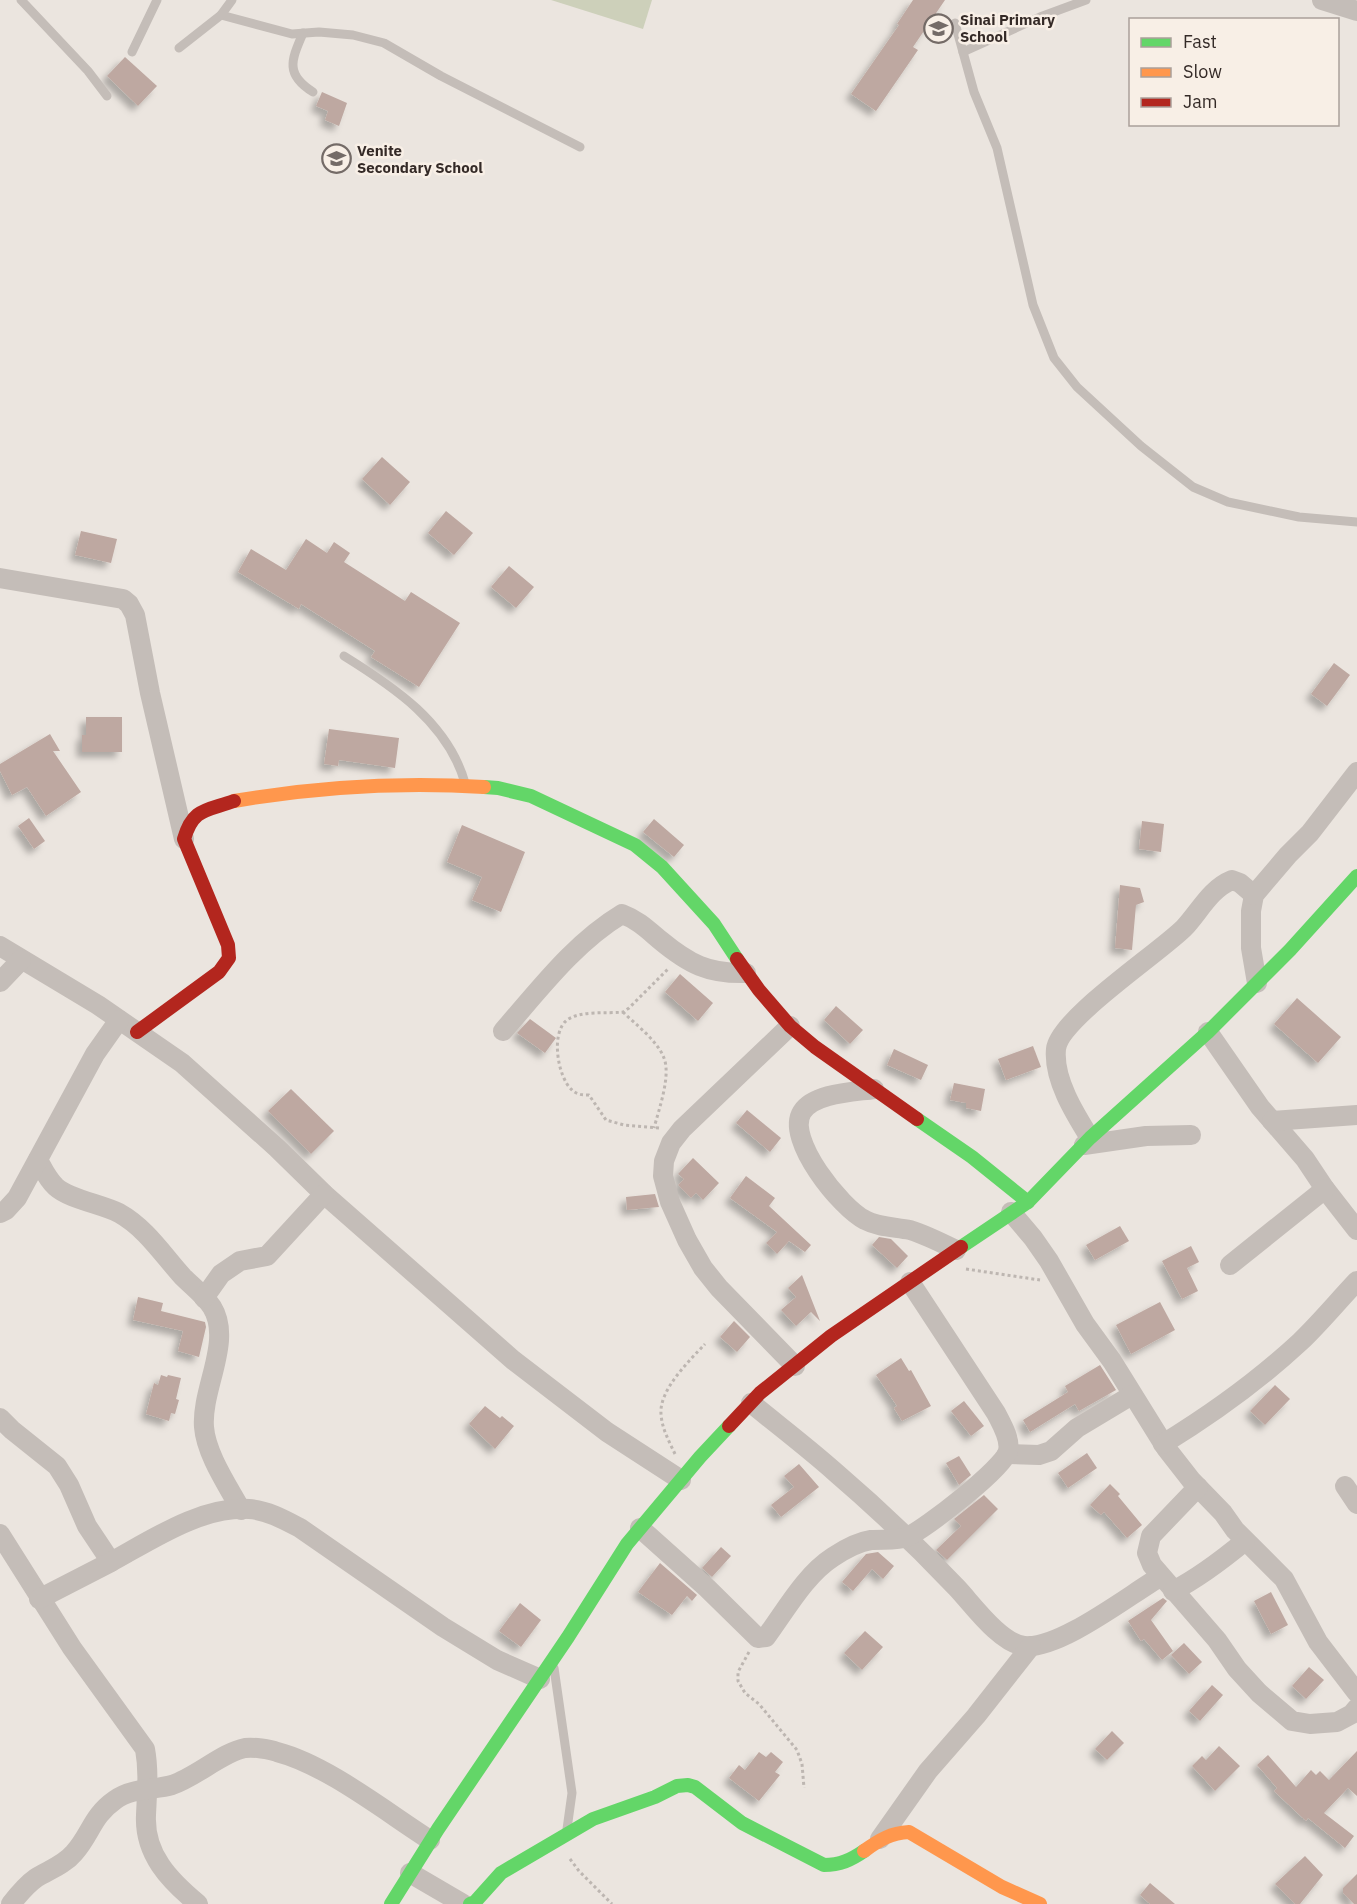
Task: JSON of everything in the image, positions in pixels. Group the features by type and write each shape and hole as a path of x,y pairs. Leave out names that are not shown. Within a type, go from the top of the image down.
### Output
{"street":[{"path":"1322,0 1357,11"},
{"path":"0,578 123,599 135,615 150,693 184,839 228,945 229,958 219,972 137,1032"},
{"path":"1257,983 1251,948 1251,911 1254,895 1310,833 1357,772"},
{"path":"184,839 189,822 199,813 234,801 382,785 466,785 498,788 531,796 634,846 662,867 714,924 746,973 790,1026 815,1047 963,1151 1020,1207 1033,1238 1085,1324 1112,1361 1163,1444 1198,1487 1218,1506 1235,1530 1284,1579 1318,1642 1357,1693"},
{"path":"390,1904 627,1544 684,1476 751,1403 831,1336 1020,1207 1087,1141 1208,1032 1290,950 1357,876"},
{"path":"1087,1141 1063,1089 1057,1063 1056,1048 1063,1033 1089,1006 1183,928 1216,889 1232,880 1240,883 1254,895"},
{"path":"503,1031 579,947 607,923 622,914 636,919 682,956 697,965 712,971 746,973"},
{"path":"0,946 119,1020 182,1063 277,1148 324,1194 513,1360 607,1432 684,1476"},
{"path":"0,982 21,960"},
{"path":"0,1213 17,1198 95,1054 119,1020"},
{"path":"790,1026 680,1131 671,1143 664,1161 663,1176 670,1202 687,1240 719,1288 795,1366"},
{"path":"1208,1032 1260,1107 1305,1159 1325,1190 1357,1230"},
{"path":"874,1089 838,1094 814,1101 802,1112 798,1129 807,1154 837,1197 865,1220 932,1237 956,1250"},
{"path":"1272,1121 1357,1115"},
{"path":"1087,1141 1191,1135"},
{"path":"38,1160 56,1187 69,1195 93,1202 120,1214 141,1230 212,1307 219,1324 217,1353 205,1407 204,1426 207,1442 241,1510"},
{"path":"1230,1265 1325,1190"},
{"path":"204,1298 221,1274 240,1261 267,1256 324,1194"},
{"path":"1163,1444 1227,1402 1280,1360 1357,1281"},
{"path":"640,1528 707,1587 758,1638 766,1637 810,1577 827,1561 854,1545 868,1541 906,1538 963,1496 997,1467 1007,1454 1009,1446 996,1413 910,1282"},
{"path":"1007,1454 1040,1455 1051,1451 1077,1428 1132,1395"},
{"path":"751,1403 836,1472 1009,1641 1024,1646 1038,1645 1070,1632 1166,1584 1190,1582 1217,1564 1245,1540"},
{"path":"0,1418 57,1466 69,1485 87,1526 111,1562"},
{"path":"1345,1486 1357,1504"},
{"path":"1198,1487 1169,1515 1148,1542 1147,1553 1152,1565 1166,1584 1217,1640 1237,1669 1259,1694 1292,1721 1310,1724 1337,1722 1357,1708"},
{"path":"39,1599 196,1518 222,1510 249,1509 276,1516 300,1528 443,1627 498,1660 540,1679"},
{"path":"0,1534 72,1648 145,1749 148,1764 147,1839 154,1858 169,1879 198,1904"},
{"path":"880,1839 928,1771 976,1716 1031,1646"},
{"path":"10,1904 35,1879 74,1853 95,1818 118,1797 173,1784 246,1748 275,1751 309,1764 430,1840"},
{"path":"470,1904 475,1902 501,1873 593,1819 655,1797 676,1786 688,1785 708,1796 742,1823 824,1865 833,1867 839,1865 862,1853 880,1839 897,1831 909,1832 1002,1887 1040,1904"},
{"path":"410,1873 463,1904"}],"lane":[{"path":"21,0 88,71 107,96"},
{"path":"132,52 157,0"},
{"path":"179,48 221,15 232,0"},
{"path":"963,52 1040,17 1086,0"},
{"path":"221,15 292,34 319,32 353,34 384,43 441,76 580,147"},
{"path":"955,23 975,92 997,148 1033,305 1054,358 1077,387 1141,446 1193,487 1228,502 1299,517 1357,522"},
{"path":"303,33 293,60 292,70 296,78 313,92"},
{"path":"344,656 377,676 409,701 441,732 460,763 466,785"},
{"path":"553,1659 572,1793 567,1834"}],"path":[{"path":"680,1131 624,1125 606,1120 593,1098 572,1090 563,1074 556,1047 557,1037 566,1021 575,1016 623,1012 638,1001 682,956"},
{"path":"623,1012 664,1058 664,1087 654,1128"},
{"path":"962,1269 1061,1284"},
{"path":"684,1476 664,1430 661,1407 681,1370 705,1344"},
{"path":"758,1638 742,1662 738,1672 738,1681 745,1693 759,1704 797,1750 802,1764 804,1788"},
{"path":"567,1834 569,1856 574,1864 592,1886 612,1904"}],"green space":[{"path":"551,0 652,0 643,29"}],"building":[{"path":"913,0 945,0 913,47 918,50 876,111 851,94 899,25 897,24"},
{"path":"125,57 157,86 138,106 107,76"},
{"path":"322,92 347,103 339,126 325,120 328,111 316,106"},
{"path":"382,457 410,482 390,505 362,479"},
{"path":"446,511 473,533 454,555 428,533"},
{"path":"81,531 117,539 111,563 75,555"},
{"path":"306,539 327,553 334,542 350,553 344,562 405,601 411,592 460,623 419,687 371,657 375,651 301,604 299,609 238,572 251,549 286,570"},
{"path":"509,566 534,587 516,608 491,587"},
{"path":"1334,663 1350,675 1327,706 1311,694"},
{"path":"86,717 122,717 122,752 82,752 82,735 86,735"},
{"path":"329,729 399,738 395,768 339,760 338,766 324,764"},
{"path":"50,734 60,751 53,751 81,792 46,816 27,787 12,795 0,771 0,764"},
{"path":"29,818 45,841 34,849 18,826"},
{"path":"654,819 684,845 674,857 643,832"},
{"path":"1142,821 1164,824 1161,852 1139,849"},
{"path":"462,825 525,852 501,912 472,900 482,877 447,862"},
{"path":"1120,885 1140,888 1144,902 1136,905 1132,950 1115,948"},
{"path":"680,974 713,1003 698,1021 665,992"},
{"path":"1297,998 1341,1037 1318,1063 1274,1024"},
{"path":"836,1006 863,1030 850,1044 824,1020"},
{"path":"530,1019 556,1038 545,1053 517,1033"},
{"path":"1033,1046 1041,1067 1006,1080 998,1059"},
{"path":"894,1049 928,1065 921,1080 887,1065"},
{"path":"954,1083 985,1089 981,1111 966,1108 966,1103 950,1100"},
{"path":"291,1089 334,1131 311,1154 268,1111"},
{"path":"747,1110 781,1138 770,1152 736,1123"},
{"path":"693,1158 719,1183 703,1200 696,1193 691,1198 678,1185 684,1179 678,1174"},
{"path":"746,1176 775,1198 769,1206 811,1245 805,1252 789,1241 777,1254 766,1243 777,1232 730,1198"},
{"path":"655,1194 659,1207 627,1210 626,1197"},
{"path":"1120,1226 1129,1241 1095,1260 1086,1245"},
{"path":"879,1237 891,1239 908,1256 897,1268 872,1245"},
{"path":"1191,1246 1199,1262 1187,1268 1198,1291 1182,1299 1162,1261"},
{"path":"802,1275 820,1321 811,1312 796,1326 781,1310 796,1297 788,1288"},
{"path":"138,1297 163,1303 161,1311 205,1322 206,1327 199,1357 178,1351 183,1331 133,1320"},
{"path":"1160,1302 1175,1330 1131,1354 1116,1325"},
{"path":"734,1321 750,1337 737,1352 720,1337"},
{"path":"901,1358 909,1371 911,1370 931,1406 902,1421 894,1408 897,1406 876,1375"},
{"path":"1100,1365 1116,1390 1079,1411 1075,1404 1030,1432 1023,1420 1068,1392 1065,1386"},
{"path":"161,1375 181,1378 176,1399 179,1400 175,1414 171,1413 169,1421 146,1414 154,1383 158,1385"},
{"path":"1275,1385 1290,1399 1265,1425 1250,1411"},
{"path":"964,1401 984,1426 971,1436 951,1411"},
{"path":"485,1406 514,1426 495,1449 469,1424"},
{"path":"1087,1453 1097,1468 1068,1488 1058,1473"},
{"path":"959,1456 971,1475 959,1485 946,1463"},
{"path":"799,1464 819,1487 781,1517 771,1505 794,1487 784,1476"},
{"path":"1110,1484 1142,1525 1127,1538 1104,1512 1101,1515 1090,1505"},
{"path":"984,1495 998,1509 947,1560 936,1550 961,1526 954,1519"},
{"path":"721,1547 731,1556 712,1577 702,1568"},
{"path":"878,1552 894,1566 883,1579 872,1569 853,1591 842,1582 866,1554"},
{"path":"660,1563 697,1595 692,1601 687,1596 672,1615 638,1592"},
{"path":"1271,1592 1288,1625 1271,1634 1254,1601"},
{"path":"1163,1598 1167,1601 1151,1620 1173,1651 1162,1660 1144,1639 1141,1641 1128,1621"},
{"path":"520,1603 541,1620 521,1647 499,1631"},
{"path":"865,1631 883,1647 862,1670 844,1653"},
{"path":"1184,1643 1202,1662 1189,1674 1171,1655"},
{"path":"1309,1667 1324,1680 1306,1699 1292,1686"},
{"path":"1212,1685 1223,1695 1200,1721 1189,1711"},
{"path":"1112,1731 1124,1743 1107,1760 1095,1749"},
{"path":"1219,1746 1240,1766 1215,1791 1192,1766 1202,1756 1206,1760"},
{"path":"1357,1751 1357,1796 1348,1788 1324,1813 1354,1836 1345,1848 1308,1818 1306,1821 1274,1791 1277,1788 1257,1765 1268,1755 1296,1787 1311,1770 1316,1775 1320,1771 1329,1780"},
{"path":"759,1752 766,1757 771,1752 783,1762 775,1772 780,1775 759,1801 729,1778 739,1765 745,1770"},
{"path":"1305,1856 1323,1875 1300,1904 1295,1904 1275,1884"},
{"path":"1357,1874 1357,1904 1354,1904 1343,1893 1343,1888"},
{"path":"1150,1883 1175,1904 1150,1904 1140,1895"}],"traffic: fast":[{"path":"484,787 531,796 635,845 662,867 714,924 737,959"},
{"path":"961,1247 1028,1202 1090,1138 1208,1032 1290,950 1357,876"},
{"path":"917,1119 972,1157 1028,1202"},
{"path":"391,1904 438,1829 568,1637 627,1544 729,1426"},
{"path":"470,1904 475,1902 501,1873 593,1819 655,1797 677,1786 695,1787 742,1823 824,1865 845,1861 864,1851"}],"traffic: slow":[{"path":"234,801 296,792 359,787 421,785 484,787"},
{"path":"864,1851 885,1838 909,1832 1002,1887 1040,1904"}],"traffic: jam":[{"path":"137,1032 219,972 229,958 228,945 184,839 196,816 208,809 234,801"},
{"path":"737,959 759,990 790,1026 815,1047 917,1119"},
{"path":"729,1426 760,1393 831,1336 961,1247"}],"place":[{"name":"Sinai Primary School","path":"939,28"},
{"name":"Venite Secondary School","path":"336,159"}]}
